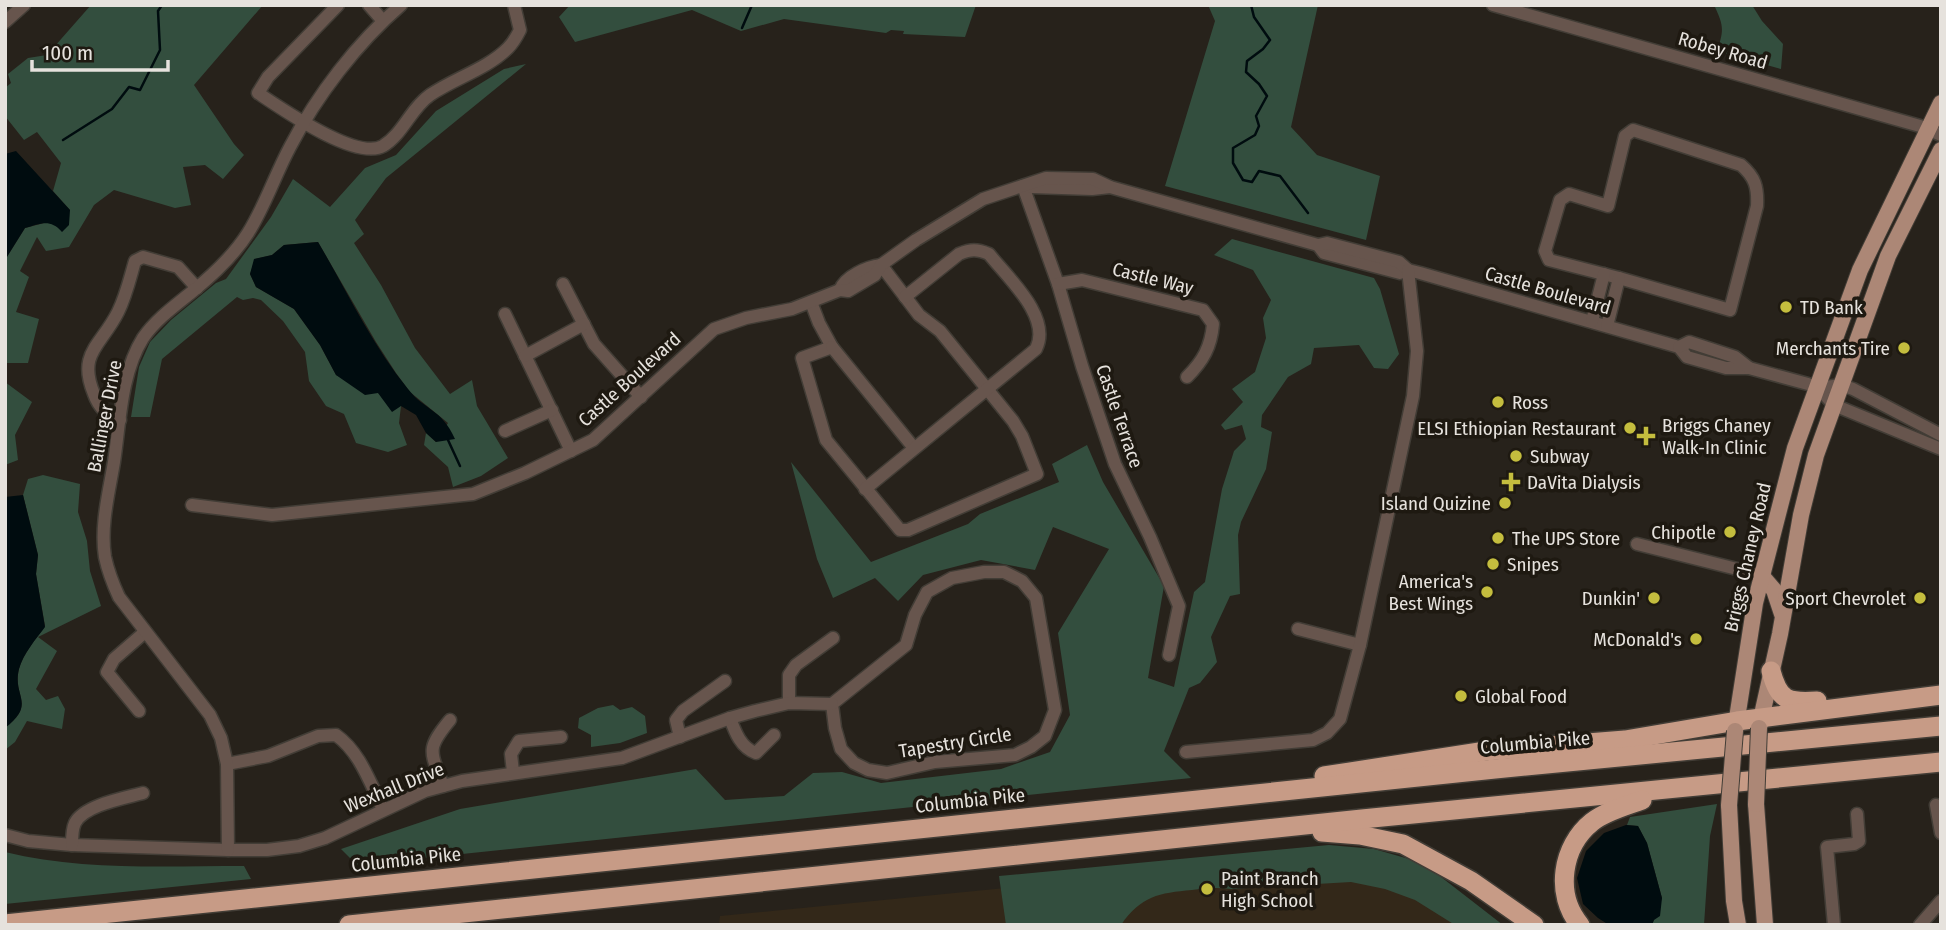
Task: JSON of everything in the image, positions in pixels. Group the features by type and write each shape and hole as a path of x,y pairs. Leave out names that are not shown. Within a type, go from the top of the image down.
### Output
{"highway":[{"path":"1771,671 1775,688 1784,698 1795,702 1941,695"},
{"path":"1174,802 1473,753 1625,740 1760,723 1941,695"},
{"name":"Columbia Pike","path":"5,924 1174,802 1941,726"},
{"path":"349,925 1275,828 1941,762"},
{"path":"1580,925 1568,901 1563,877 1568,855 1578,837 1593,821 1614,810 1669,790"},
{"path":"1275,828 1360,835 1403,845 1471,881 1534,925"}],"main road":[{"name":"Briggs Chaney Road","path":"1738,925 1734,901 1729,805 1736,726 1762,575 1795,448 1860,270 1935,132 1941,103"},
{"path":"1765,925 1756,804 1760,723 1801,515 1816,455 1888,256 1941,150"},
{"path":"1762,575 1774,590 1783,616"}],"street":[{"path":"5,22 24,5"},
{"path":"338,5 268,78 258,93 303,122 354,148 382,146 401,129 429,96 492,60 509,47 520,30 514,5"},
{"path":"369,5 383,21"},
{"name":"Ballinger Drive","path":"228,850 227,764 221,738 210,715 119,597 105,555 105,523 131,363 144,337 166,313 234,252 249,231 303,122 336,76 383,21 401,5"},
{"name":"Robey Road","path":"1493,5 1935,132"},
{"path":"1633,130 1741,165 1752,175 1758,189 1757,206 1730,310 1619,278 1549,260 1545,251 1560,200 1569,194 1608,206 1625,136 1633,130"},
{"name":"Castle Boulevard","path":"192,505 272,515 473,494 525,473 593,440 714,329 746,318 792,309 839,290 848,291 875,275 881,265 947,219 983,199 1046,178 1093,179 1110,187 1318,245 1327,243 1399,262 1414,272 1679,347 1687,357 1726,368 1749,368 1818,388"},
{"name":"Castle Terrace","path":"1023,186 1058,284 1115,464 1179,606 1170,655"},
{"path":"865,489 1035,349 1040,341 1039,321 1032,309 989,254 970,249 959,254 905,297"},
{"path":"120,420 105,412 96,399 89,382 87,365 95,347 117,314 135,261 142,257 178,267 197,288"},
{"path":"832,347 802,358 825,440 900,530 908,530 1037,474 1022,436 940,331 919,315 881,265"},
{"path":"1186,752 1313,740 1328,733 1340,719 1360,645 1413,396 1418,351 1410,303 1415,295 1414,272"},
{"path":"1592,321 1604,274"},
{"path":"1607,326 1619,278"},
{"name":"Castle Way","path":"1058,284 1083,280 1203,310 1213,324 1212,337 1203,361 1187,377"},
{"path":"563,284 594,344 641,397"},
{"path":"811,302 832,347 914,448"},
{"path":"505,314 571,451"},
{"path":"525,356 584,324"},
{"path":"1818,388 1841,385 1941,435"},
{"path":"1818,388 1834,405 1941,449"},
{"path":"505,431 552,410"},
{"path":"1637,544 1762,575"},
{"name":"Tapestry Circle","path":"984,572 1004,572 1022,581 1036,598 1055,710 1045,736 1031,747 1015,755 935,762 887,773 869,770 854,763 841,749 832,704 906,645 915,615 927,592 951,578 984,572"},
{"path":"1298,629 1360,645"},
{"path":"139,711 107,672 114,660 145,632"},
{"path":"789,703 789,675 796,665 833,638"},
{"path":"680,737 676,720 683,711 724,681"},
{"name":"Wexhall Drive","path":"5,835 28,841 72,845 228,850 267,850 299,846 325,838 383,809 462,780 622,758 730,718 789,703 832,704"},
{"path":"730,718 736,735 750,751 756,753 775,735"},
{"path":"443,786 431,752 433,740 450,720"},
{"path":"227,764 268,756 318,736 335,735 346,742 357,757 383,809"},
{"path":"513,772 511,754 519,741 561,737"},
{"path":"72,845 74,824 80,817 106,803 143,793"},
{"path":"1936,804 1941,833"},
{"path":"1834,925 1827,847 1860,841 1857,814"},
{"path":"1920,925 1941,901"}],"shaded area":[{"path":"16,151 70,210 69,225 62,232 49,224 25,228 5,260 5,154"},
{"path":"318,242 371,336 395,372 414,396 444,421 455,439 436,442 426,433 416,415 401,406 392,412 378,393 365,395 336,375 320,345 294,309 256,287 250,274 254,259 272,255 284,245"},
{"path":"23,495 38,555 36,574 45,627 21,663 18,687 22,706 15,719 5,728 5,497"},
{"path":"1626,825 1638,826 1647,843 1662,898 1660,916 1652,925 1609,925 1583,904 1577,878 1586,851 1604,833"},
{"name":"Paint Branch High School","path":"1350,861 1479,925 719,925 720,916 1159,873"}],"green space":[{"path":"91,5 263,5 194,85 244,155 223,179 205,165 183,167 191,205 175,208 114,190 94,205 69,247 46,251 37,237 20,271 29,277 16,312 39,319 28,363 5,363 5,260 25,228 48,222 55,224 70,210 53,191 61,163 37,132 24,140 5,116 5,88 11,83 8,74 28,58 47,55"},
{"path":"570,5 976,5 965,37 903,34 904,31 891,30 886,33 784,19 741,31 692,10 575,42 559,17"},
{"path":"1208,5 1318,5 1291,127 1317,155 1380,176 1366,240 1165,186 1215,21"},
{"path":"1714,5 1752,5 1762,21 1783,44 1781,69 1717,51 1722,28"},
{"path":"526,64 386,178 355,220 364,234 354,243 381,285 415,348 450,394 472,380 477,406 508,458 481,476 453,487 448,467 424,445 426,433 436,442 448,423 410,392 396,373 318,242 284,245 272,255 255,259 250,274 256,287 294,309 320,345 336,375 401,406 399,423 407,445 388,452 356,443 344,414 326,406 309,381 305,352 283,321 261,300 253,298 243,300 237,297 162,359 150,417 131,417 139,367 150,342 171,320 216,283 226,279 271,217 293,179 330,207 365,168 396,155 436,111 504,69"},
{"path":"1232,239 1374,278 1380,289 1399,354 1388,369 1374,368 1359,345 1314,348 1311,364 1288,377 1262,415 1261,427 1272,432 1266,469 1241,522 1238,535 1240,594 1230,596 1211,637 1217,662 1200,683 1189,688 1164,751 1191,778 357,865 341,849 460,809 696,769 725,800 784,796 813,773 842,772 881,783 1001,769 1050,752 1070,715 1058,633 1109,549 1053,527 1035,570 981,560 923,575 898,601 875,578 833,598 817,559 791,462 871,562 968,524 980,514 1059,482 1052,464 1087,445 1103,482 1164,586 1148,678 1174,687 1194,592 1205,582 1222,489 1234,451 1246,439 1242,425 1225,430 1221,425 1243,402 1232,389 1255,372 1266,338 1263,318 1271,300 1253,270 1214,255"},
{"path":"5,382 32,402 15,435 18,460 5,465"},
{"path":"43,475 80,484 78,512 87,541 90,571 101,606 38,637 57,651 36,689 46,700 58,696 65,709 62,729 27,721 15,742 5,750 5,728 15,719 22,706 18,687 19,669 27,652 45,626 36,574 38,555 23,495 28,479"},
{"path":"613,705 620,710 632,707 645,716 647,733 620,743 591,747 591,735 578,728 579,718 598,708"},
{"path":"1717,804 1710,836 1704,925 1652,925 1662,898 1647,843 1638,826 1627,825 1630,817"},
{"path":"1329,845 1374,849 1423,863 1503,925 1455,925 1415,900 1385,889 1351,882 1206,888 1170,893 1144,902 1128,915 1121,925 1006,925 999,876"},
{"path":"5,852 94,865 244,866 251,879 5,904"}],"waterway":[{"path":"63,140 112,109 129,87 140,90 160,50 158,11 162,5"},
{"path":"742,28 752,5"},
{"path":"1251,5 1254,17 1270,40 1247,61 1246,72 1267,96 1256,116 1259,126 1255,135 1233,148 1233,163 1243,180 1252,182 1259,171 1280,176 1308,213"},
{"path":"448,440 460,466"}],"place":[{"name":"TD Bank","path":"1786,307"},
{"name":"Merchants Tire","path":"1904,348"},
{"name":"Ross","path":"1498,402"},
{"name":"ELSI Ethiopian Restaurant","path":"1630,428"},
{"name":"Briggs Chaney Walk-In Clinic","path":"1646,436"},
{"name":"Subway","path":"1516,456"},
{"name":"DaVita Dialysis","path":"1511,482"},
{"name":"Island Quizine","path":"1505,503"},
{"name":"Chipotle","path":"1730,532"},
{"name":"The UPS Store","path":"1498,538"},
{"name":"Snipes","path":"1493,564"},
{"name":"America's Best Wings","path":"1487,592"},
{"name":"Dunkin'","path":"1654,598"},
{"name":"Sport Chevrolet","path":"1920,598"},
{"name":"McDonald's","path":"1696,639"},
{"name":"Global Food","path":"1461,696"},
{"name":"Paint Branch High School","path":"1207,889"}]}
